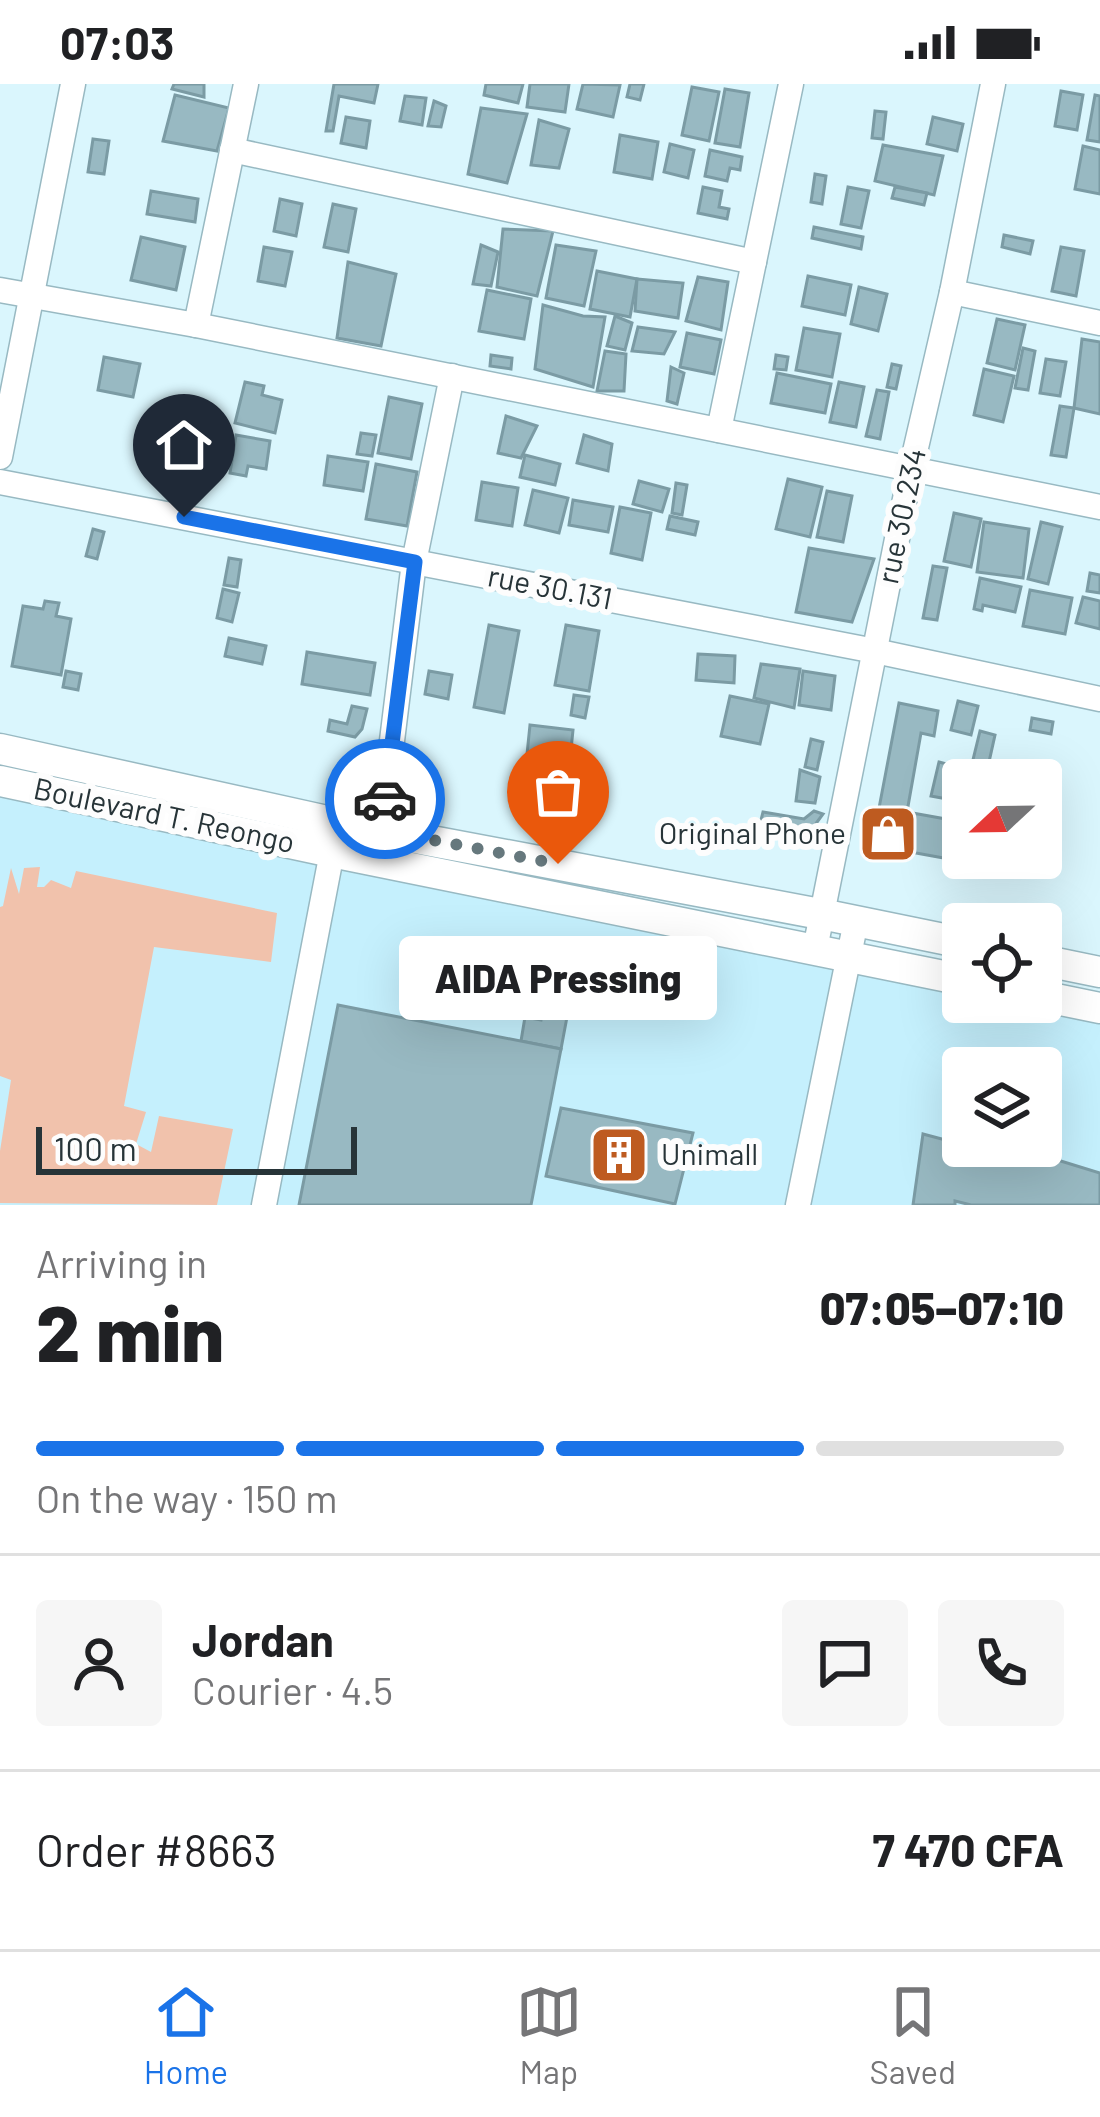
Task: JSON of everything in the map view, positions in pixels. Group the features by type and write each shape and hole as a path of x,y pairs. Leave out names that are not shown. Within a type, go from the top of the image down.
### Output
{"main road":[{"name":"Boulevard T. Reongo","path":"0,749 381,830 942,939"},
{"name":"Boulevard T. Reongo","path":"0,781 942,976"},
{"path":"1062,964 1100,972"},
{"path":"1062,1000 1100,1008"}],"street":[{"path":"0,457 73,84"},
{"path":"196,325 246,84"},
{"path":"719,430 791,84"},
{"name":"rue 30.234","path":"815,949 993,84"},
{"path":"232,150 754,262"},
{"path":"0,290 1100,507"},
{"path":"952,292 1100,323"},
{"path":"381,830 415,562 452,376"},
{"name":"rue 30.131","path":"0,482 1100,699"},
{"path":"263,1205 332,852"},
{"path":"798,1205 856,921"}],"shaded area":[{"path":"0,781 942,971 942,1023 1062,1023 1062,1003 1100,1003 1100,1205 0,1205"},
{"path":"40,867 37,887 51,880 71,888 76,871 277,913 271,962 154,947 124,1106 146,1112 136,1144 151,1152 159,1116 233,1129 217,1205 0,1203 0,1151 11,1080 0,1076 0,907 11,868 19,894 24,868"}],"building":[{"path":"174,84 204,84 204,97 172,89"},
{"path":"334,84 378,84 374,103 339,96 333,131 326,131"},
{"path":"486,84 523,84 518,103 484,95"},
{"path":"530,84 569,84 565,112 527,107"},
{"path":"583,84 620,85 613,117 577,109"},
{"path":"630,84 644,84 640,100 627,97"},
{"path":"692,87 719,92 709,141 682,135"},
{"path":"725,89 749,93 740,147 715,143"},
{"path":"1061,91 1083,95 1077,130 1055,126"},
{"path":"175,95 229,108 217,151 163,141"},
{"path":"1095,95 1100,96 1100,142 1087,140"},
{"path":"405,96 426,98 422,125 400,121"},
{"path":"434,101 446,106 441,127 428,126"},
{"path":"481,108 527,114 507,183 468,174"},
{"path":"875,111 886,112 883,139 872,138"},
{"path":"346,117 370,121 366,148 341,143"},
{"path":"933,117 963,124 957,151 927,144"},
{"path":"539,120 569,129 559,168 531,165"},
{"path":"620,135 658,142 652,179 614,172"},
{"path":"93,139 109,141 104,174 88,172"},
{"path":"670,144 694,150 688,178 664,172"},
{"path":"883,145 943,156 934,195 875,181"},
{"path":"1083,146 1100,150 1100,194 1075,189"},
{"path":"710,150 742,157 740,170 730,168 727,181 705,176"},
{"path":"815,174 826,176 822,204 811,202"},
{"path":"703,187 722,191 719,207 729,209 727,219 698,213"},
{"path":"848,187 869,191 861,228 841,224"},
{"path":"895,187 927,193 924,205 892,198"},
{"path":"151,191 198,199 195,222 147,214"},
{"path":"280,199 302,204 296,236 274,231"},
{"path":"333,204 356,209 348,252 324,247"},
{"path":"814,227 863,237 861,249 812,238"},
{"path":"503,229 553,231 537,296 497,287"},
{"path":"1004,235 1033,241 1030,254 1002,247"},
{"path":"141,237 185,247 176,290 131,280"},
{"path":"481,245 498,252 491,286 473,284"},
{"path":"556,245 596,251 584,306 546,298"},
{"path":"264,247 292,252 285,286 258,281"},
{"path":"1061,247 1084,251 1076,296 1052,291"},
{"path":"348,262 396,274 381,346 337,338"},
{"path":"597,271 637,279 630,317 590,309"},
{"path":"808,276 851,285 845,315 802,306"},
{"path":"698,277 728,282 721,330 686,321"},
{"path":"637,279 683,283 678,318 635,311"},
{"path":"859,287 887,294 878,331 851,324"},
{"path":"487,290 531,299 524,339 479,331"},
{"path":"543,305 605,317 593,387 535,369"},
{"path":"615,316 632,323 625,350 607,346"},
{"path":"997,319 1025,325 1015,370 987,363"},
{"path":"638,327 675,332 664,354 632,351"},
{"path":"804,328 840,334 832,377 796,370"},
{"path":"687,333 721,340 714,374 680,367"},
{"path":"1082,339 1100,342 1100,414 1074,408"},
{"path":"1023,348 1035,351 1028,390 1015,388"},
{"path":"605,351 626,354 624,391 597,391"},
{"path":"491,355 512,358 511,369 490,366"},
{"path":"776,355 788,357 786,370 774,369"},
{"path":"104,357 140,364 133,397 98,390"},
{"path":"1046,359 1066,362 1060,396 1040,393"},
{"path":"892,364 901,366 896,389 887,387"},
{"path":"671,367 684,373 677,404 667,401"},
{"path":"984,369 1014,376 1003,422 974,415"},
{"path":"777,373 831,384 825,413 771,403"},
{"path":"245,382 264,386 262,395 282,400 275,433 235,423"},
{"path":"839,382 864,387 856,427 830,422"},
{"path":"877,390 889,392 880,439 866,436"},
{"path":"389,397 422,404 411,459 378,453"},
{"path":"1060,406 1074,408 1066,457 1051,455"},
{"path":"506,416 537,426 521,458 498,453"},
{"path":"361,433 376,435 372,456 357,454"},
{"path":"236,435 270,441 266,469 248,466 246,476 230,473"},
{"path":"584,435 612,444 608,471 577,463"},
{"path":"525,455 560,464 555,485 520,477"},
{"path":"328,456 368,462 363,491 324,485"},
{"path":"376,464 417,472 407,526 366,519"},
{"path":"788,479 822,487 810,537 776,529"},
{"path":"639,481 669,489 662,512 633,504"},
{"path":"482,482 518,488 512,526 476,520"},
{"path":"676,483 687,485 682,515 672,513"},
{"path":"533,490 568,498 559,533 525,525"},
{"path":"827,491 852,496 843,542 817,537"},
{"path":"573,500 613,507 608,532 569,525"},
{"path":"620,507 651,513 642,560 611,553"},
{"path":"954,513 981,519 971,567 944,561"},
{"path":"670,516 698,522 695,535 667,529"},
{"path":"984,522 1029,529 1023,578 977,572"},
{"path":"1041,522 1062,527 1048,584 1028,579"},
{"path":"93,529 104,532 97,559 86,556"},
{"path":"809,548 874,559 852,622 796,612"},
{"path":"229,558 241,560 237,587 224,585"},
{"path":"933,566 947,568 937,620 923,618"},
{"path":"1090,573 1100,575 1100,593 1087,591"},
{"path":"980,578 1021,587 1015,612 983,605 982,611 974,609"},
{"path":"223,589 239,593 232,622 217,618"},
{"path":"1030,590 1072,598 1065,634 1023,626"},
{"path":"1083,597 1100,601 1100,629 1076,623"},
{"path":"45,601 59,603 56,616 71,619 61,675 12,666 23,606 43,609"},
{"path":"489,625 519,631 504,713 474,707"},
{"path":"566,625 599,631 589,691 555,685"},
{"path":"229,638 266,646 262,664 225,656"},
{"path":"307,652 375,663 370,695 302,684"},
{"path":"698,654 735,656 734,683 696,680"},
{"path":"761,664 800,669 794,708 754,698"},
{"path":"66,671 81,674 78,690 63,687"},
{"path":"429,671 452,675 448,699 425,694"},
{"path":"803,671 835,676 831,710 799,705"},
{"path":"574,695 589,697 585,718 571,715"},
{"path":"730,696 769,704 760,744 721,736"},
{"path":"958,701 978,706 971,735 951,730"},
{"path":"899,703 938,711 934,736 921,733 907,812 942,818 942,858 872,845"},
{"path":"352,706 367,709 355,737 328,731 330,720 347,724"},
{"path":"1032,718 1053,722 1051,734 1030,730"},
{"path":"530,725 573,730 569,769 526,764"},
{"path":"980,731 995,735 990,759 973,759"},
{"path":"811,739 823,742 817,770 805,767"},
{"path":"939,762 942,763 942,798 931,796"},
{"path":"800,770 820,777 815,803 796,801"},
{"path":"814,811 823,814 809,833 760,824 763,812 804,819"},
{"path":"548,980 573,985 561,1049 521,1041 525,1017 541,1020"},
{"path":"338,1005 561,1049 531,1205 299,1205"},
{"name":"Unimall","path":"561,1108 693,1133 675,1204 546,1176"},
{"path":"923,1134 942,1139 942,1167 1062,1167 1062,1161 1100,1173 1100,1205 955,1201 955,1205 913,1205"}],"way so far":[{"path":"385,799 381,830 558,864"}],"place":[{"name":"Original Phone","path":"888,834"},
{"name":"AIDA Pressing","path":"558,864"},
{"name":"Unimall","path":"619,1155"}],"route":[{"path":"184,517 415,562 385,799"}]}
